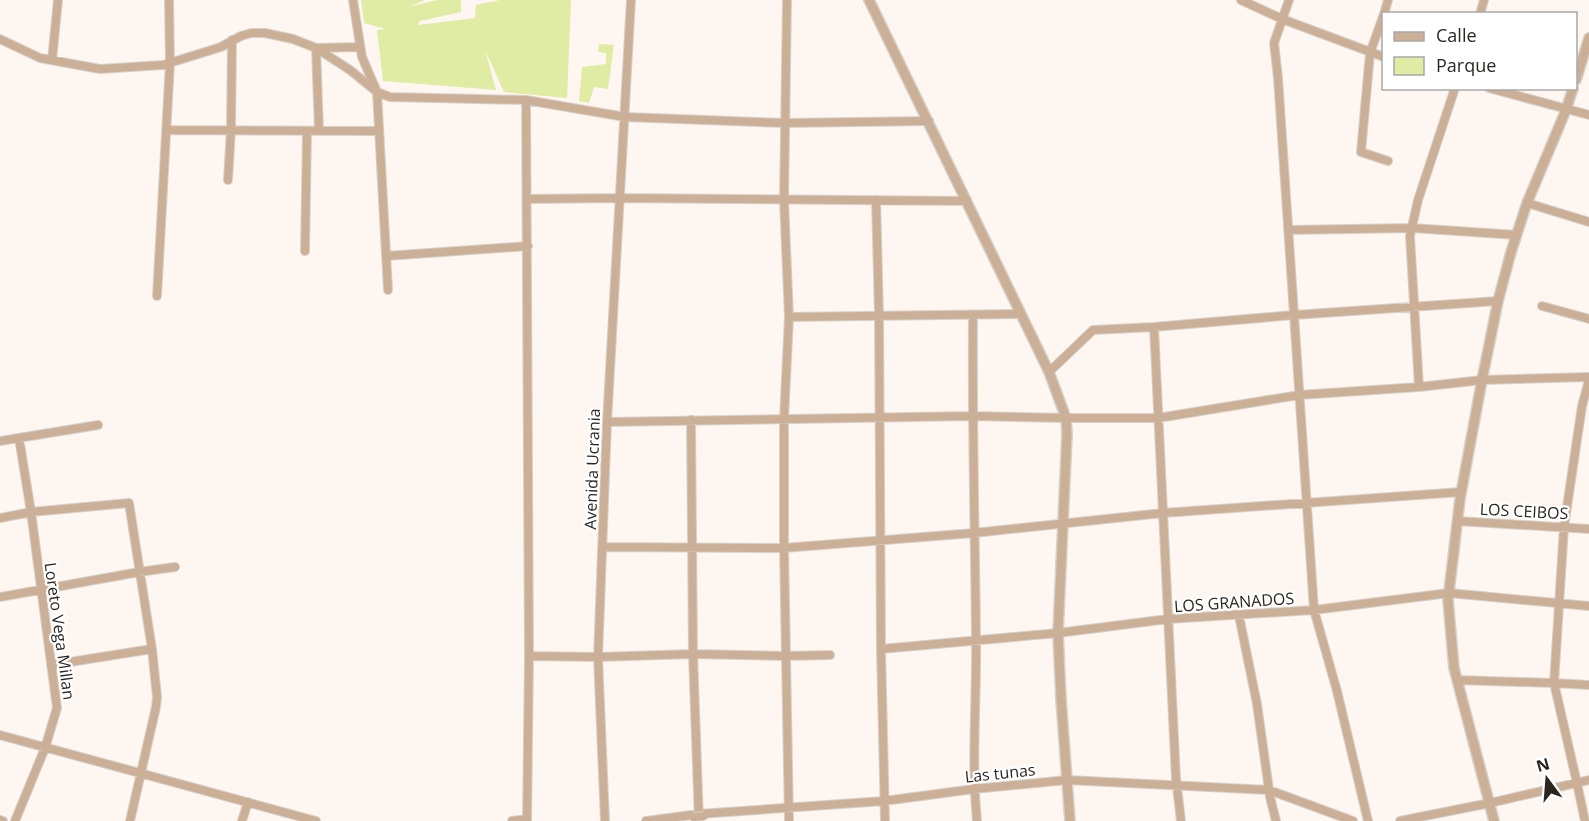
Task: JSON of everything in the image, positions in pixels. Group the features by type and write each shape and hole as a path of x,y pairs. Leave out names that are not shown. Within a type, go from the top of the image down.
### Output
{"street":[{"path":"52,60 58,0"},
{"path":"158,296 170,63 169,0"},
{"path":"353,0 362,57 377,92 388,290"},
{"name":"Avenida Ucrania","path":"605,821 598,657 607,422 631,0"},
{"path":"787,0 784,200 789,316 784,419 784,548 789,821"},
{"path":"869,0 1049,372 1066,418 1064,524 1058,633 1060,699 1070,821"},
{"path":"1241,0 1282,19 1382,57"},
{"path":"1289,0 1274,43 1314,610 1337,691 1368,821"},
{"path":"1382,20 1370,53 1361,152 1388,161"},
{"path":"0,39 40,58 100,69 163,65 221,46 250,33 265,33 293,39 316,48 350,70 377,92 390,97 526,100 625,117 785,123 929,121"},
{"path":"1577,74 1589,38"},
{"path":"228,180 232,40"},
{"path":"316,48 360,47"},
{"path":"316,48 319,131"},
{"path":"1419,387 1410,236 1418,200 1454,90"},
{"path":"1496,90 1589,115"},
{"path":"1494,821 1454,668 1448,600 1461,492 1498,301 1527,203 1572,90"},
{"path":"512,821 527,820 530,656 526,100"},
{"path":"166,130 379,131"},
{"path":"305,251 307,131"},
{"path":"527,199 967,201"},
{"path":"876,200 885,821"},
{"path":"1527,203 1589,222"},
{"path":"1288,230 1412,228 1516,235"},
{"path":"386,256 528,246"},
{"path":"1049,372 1093,330 1498,301"},
{"path":"1542,306 1589,319"},
{"path":"789,316 1021,314"},
{"path":"973,315 972,416 976,640 974,789 977,821"},
{"path":"1154,327 1177,786 1181,821"},
{"path":"607,422 972,416 1158,418 1299,395 1419,387 1482,380 1589,379 1582,406 1564,527 1554,683 1585,821"},
{"path":"691,420 693,654 699,817"},
{"path":"0,441 99,425"},
{"name":"Loreto Vega Millan","path":"15,821 45,748 57,708 19,438"},
{"path":"603,547 784,548 974,533 1163,513 1461,492"},
{"path":"0,518 31,512 129,503 152,649 157,697 130,821"},
{"name":"LOS CEIBOS","path":"1457,521 1589,529"},
{"path":"0,597 175,567"},
{"name":"LOS GRANADOS","path":"881,649 1058,633 1168,619 1314,610 1449,593 1589,606"},
{"path":"1239,616 1257,704 1269,790 1276,821"},
{"path":"51,665 152,649"},
{"path":"530,656 830,655"},
{"path":"1457,680 1589,685"},
{"path":"0,735 316,821"},
{"name":"Las tunas","path":"646,821 788,807 884,801 1066,780 1269,790 1353,821"},
{"path":"1400,821 1589,780"},
{"path":"242,821 248,802"}],"green space":[{"path":"361,0 425,0 409,7 437,0 461,0 461,12 420,21 418,25 475,18 476,5 500,0 571,0 567,98 504,92 485,50 496,90 383,81 377,30 386,29 364,23"},
{"path":"599,44 614,45 608,89 594,87 589,103 579,101 582,67 606,64 606,53 598,52"}]}
